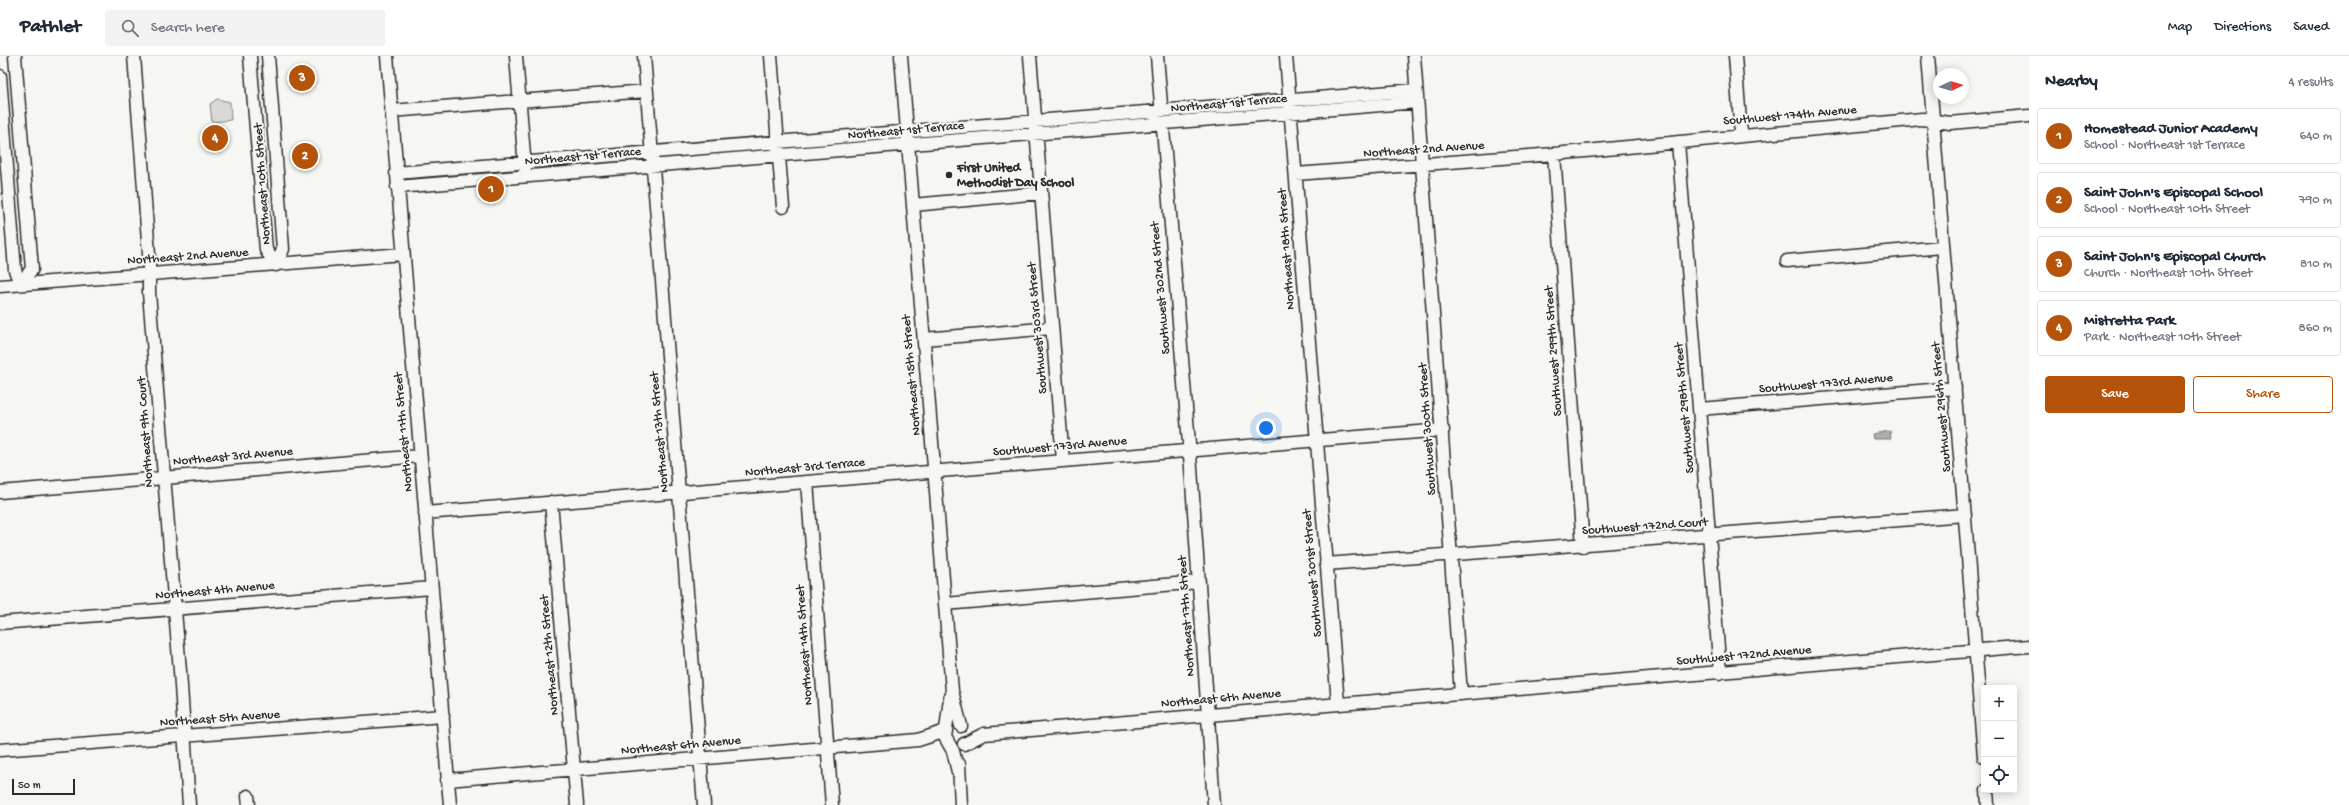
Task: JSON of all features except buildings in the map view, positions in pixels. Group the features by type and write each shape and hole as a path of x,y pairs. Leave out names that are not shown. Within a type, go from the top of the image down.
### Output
{"street":[{"path":"15,56 32,269 20,284"},
{"name":"Northeast 9th Court","path":"134,56 189,805"},
{"name":"Northeast 10th Street","path":"250,56 266,250 276,265"},
{"name":"Northeast 10th Street","path":"268,56 283,249 276,265"},
{"name":"Northeast 11th Street","path":"387,56 450,805"},
{"path":"516,56 525,176"},
{"name":"Northeast 13th Street","path":"644,56 704,805"},
{"path":"771,56 783,207"},
{"name":"Northeast 15th Street","path":"901,56 952,691 963,728"},
{"name":"Southwest 303rd Street","path":"1030,56 1063,460"},
{"path":"1157,56 1162,124"},
{"name":"Northeast 18th Street","path":"1286,56 1296,174 1303,293 1316,439"},
{"name":"Southwest 300th Street","path":"1414,56 1443,430 1461,694"},
{"path":"1735,56 1741,135"},
{"name":"Southwest 296th Street","path":"1928,56 1942,247 1955,388 1981,721"},
{"path":"17,77 0,77 15,270 20,284"},
{"path":"391,111 647,91"},
{"name":"Northeast 1st Terrace","path":"396,173 1161,111 1290,106 1417,96"},
{"name":"Northeast 1st Terrace","path":"397,187 1162,124 1290,106"},
{"path":"255,116 272,115"},
{"name":"Southwest 174th Avenue","path":"1554,154 1741,135 1922,119 1950,123 2029,116"},
{"name":"Southwest 302nd Street","path":"1162,124 1189,450"},
{"name":"Southwest 298th Street","path":"1678,142 1720,673"},
{"name":"Northeast 2nd Avenue","path":"1296,174 1422,163 1554,154"},
{"name":"Southwest 299th Street","path":"1554,154 1583,546"},
{"path":"9,191 26,190"},
{"path":"913,205 1041,193"},
{"path":"1787,261 1942,247"},
{"name":"Northeast 2nd Avenue","path":"0,286 403,254"},
{"path":"924,339 1052,328"},
{"name":"Southwest 173rd Avenue","path":"1699,409 1955,388"},
{"path":"1189,450 1443,430"},
{"name":"Southwest 301st Street","path":"1316,439 1338,704"},
{"name":"Southwest 173rd Avenue","path":"934,471 1189,450"},
{"name":"Northeast 17th Street","path":"1189,450 1214,805"},
{"name":"Northeast 3rd Avenue","path":"0,492 420,456"},
{"name":"Northeast 3rd Terrace","path":"679,493 934,471"},
{"name":"Northeast 14th Street","path":"807,482 832,805"},
{"path":"425,513 679,493"},
{"name":"Northeast 12th Street","path":"551,502 577,805"},
{"name":"Southwest 172nd Court","path":"1326,564 1583,546 1965,515"},
{"path":"945,604 1199,582"},
{"name":"Northeast 4th Avenue","path":"0,623 432,588"},
{"name":"Southwest 172nd Avenue","path":"1461,694 2029,646"},
{"name":"Northeast 15th Street","path":"946,731 952,691"},
{"name":"Northeast 6th Avenue","path":"963,744 984,734 1208,714 1461,694"},
{"name":"Northeast 5th Avenue","path":"0,750 442,716"},
{"path":"958,772 963,744 967,735 963,728 955,725 946,731 945,737 958,772 961,805"},
{"name":"Northeast 6th Avenue","path":"963,728 984,734"},
{"name":"Northeast 6th Avenue","path":"918,740 946,731"},
{"name":"Northeast 6th Avenue","path":"447,780 918,740 948,744"},
{"path":"948,744 956,747 963,744"},
{"path":"1987,793 1988,805"}],"shaded area":[{"path":"217,99 230,102 231,120 212,122 210,104"},
{"path":"1890,431 1891,439 1873,439 1872,434"}],"place":[{"name":"Saint John's Episcopal Church","path":"302,78"},
{"name":"Mistretta Park","path":"215,138"},
{"name":"Saint John's Episcopal School","path":"305,156"},
{"name":"First United Methodist Day School","path":"949,175"},
{"name":"Homestead Junior Academy","path":"491,189"}]}
